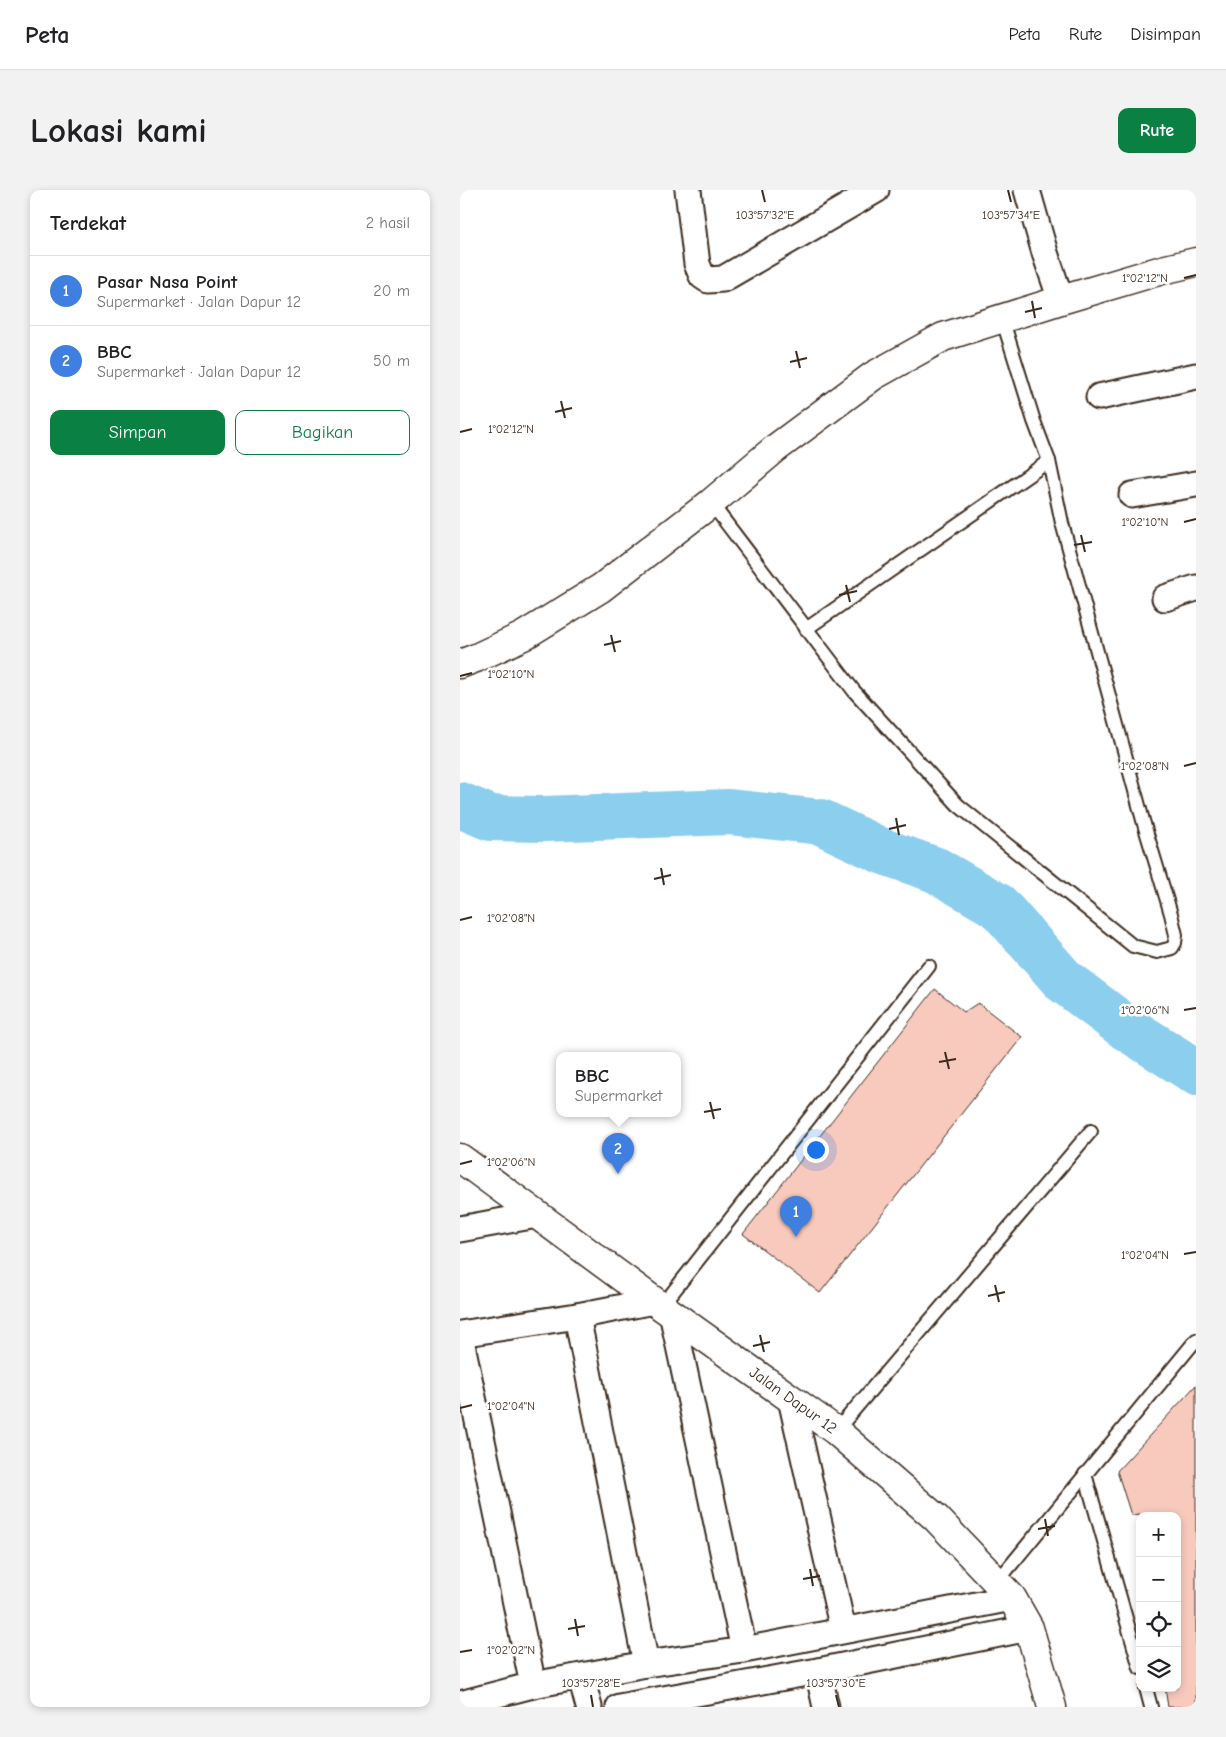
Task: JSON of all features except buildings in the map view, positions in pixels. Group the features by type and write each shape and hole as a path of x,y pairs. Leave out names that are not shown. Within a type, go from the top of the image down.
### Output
{"street":[{"path":"688,190 697,264 702,276 708,280 715,281 723,279 876,190"},
{"path":"1027,190 1061,300"},
{"path":"468,661 523,636 600,588 711,503 776,448 873,376 942,337 1162,270 1196,262"},
{"path":"1099,397 1196,376"},
{"path":"1132,495 1196,484"},
{"path":"1165,598 1196,588"},
{"name":"Jalan Dapur 12","path":"460,1158 836,1431 936,1518 1004,1590 1029,1628 1052,1707"},
{"path":"460,1229 537,1215"},
{"path":"533,1685 460,1334 577,1316 663,1307 744,1650"},
{"path":"577,1316 646,1664"},
{"path":"790,1399 843,1630"},
{"path":"460,1704 533,1685 646,1664 744,1650 843,1630 1004,1590"},
{"path":"619,1707 818,1671 1029,1628"},
{"path":"818,1671 826,1707"},
{"path":"581,1677 589,1707"}],"lane":[{"path":"711,503 854,691 958,806 1133,946 1157,952 1172,948 1176,935 1171,914 1141,814 1062,523 1049,461 1034,422 1002,318"},
{"path":"806,629 1049,461"},
{"path":"663,1307 929,966"},
{"path":"836,1431 1091,1131"},
{"path":"1004,1590 1085,1474 1196,1340"},
{"path":"1085,1474 1136,1654"},
{"path":"1147,1692 1151,1707"}],"waterway":[{"path":"460,805 491,818 544,819 729,812 821,822 882,851 936,870 998,906 1064,981 1125,1027 1196,1072"}],"place":[{"name":"BBC","path":"618,1174"},
{"name":"Pasar Nasa Point","path":"796,1237"}]}
